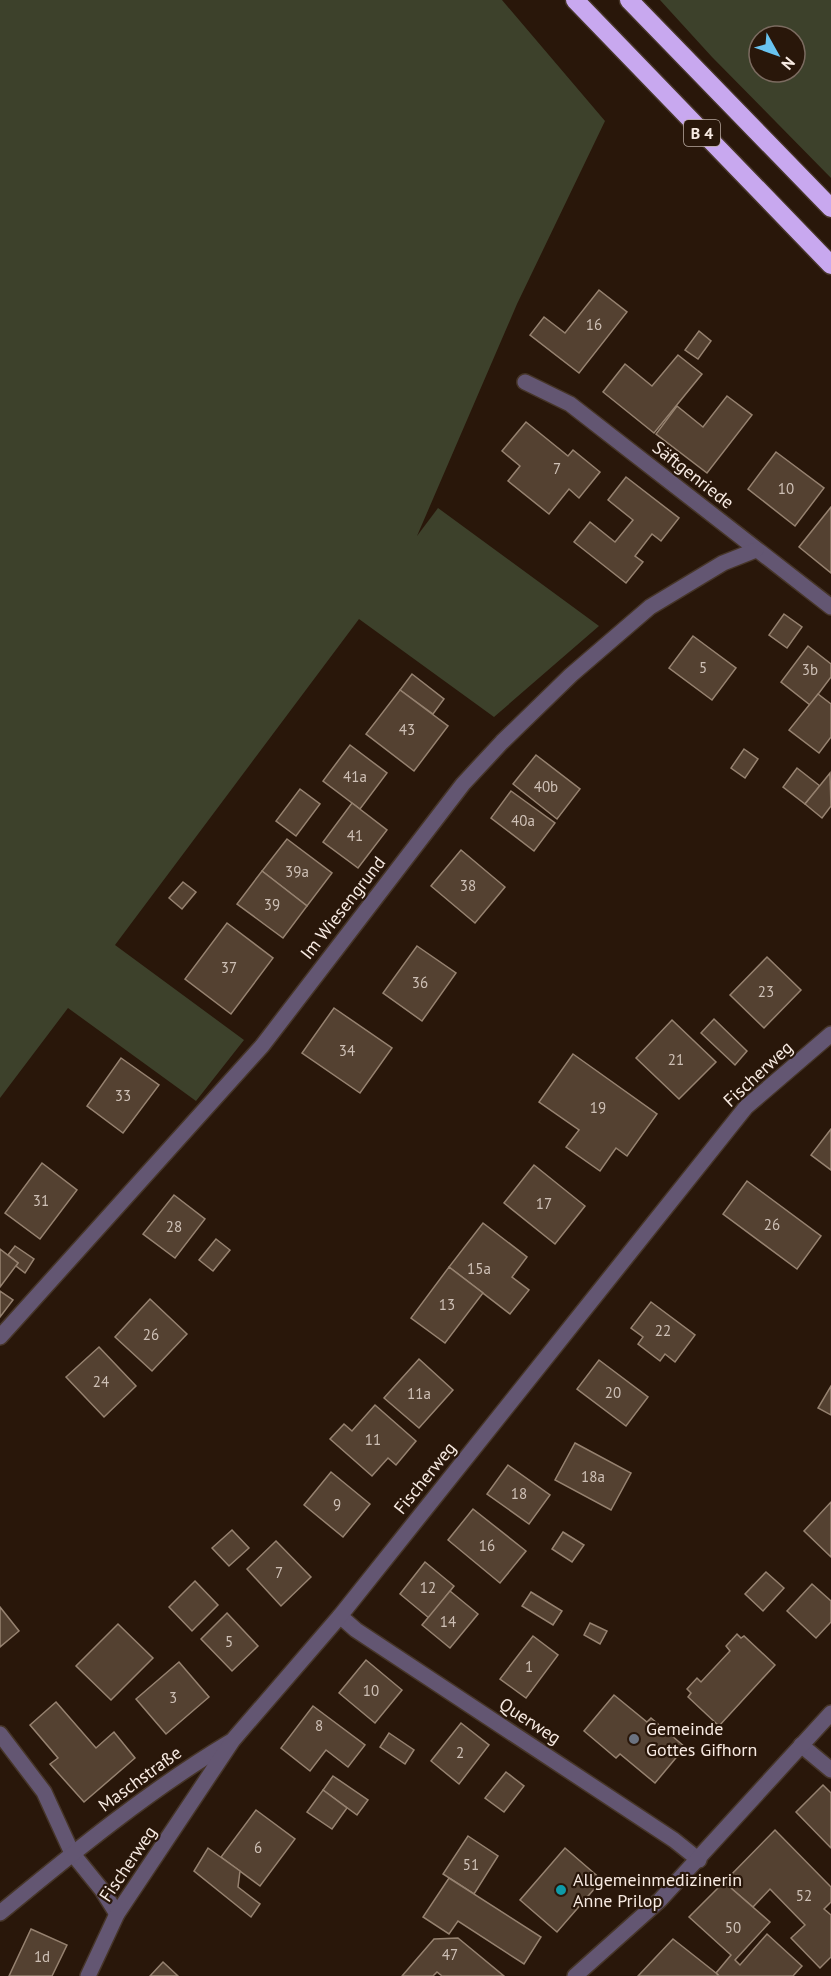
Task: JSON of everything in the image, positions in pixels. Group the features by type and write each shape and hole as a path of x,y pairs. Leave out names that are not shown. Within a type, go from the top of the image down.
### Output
{"highway":[{"name":"B 4","path":"575,0 831,265"},
{"name":"B 4","path":"629,0 831,208"}],"street":[{"name":"Säftgenriede","path":"525,382 570,404 831,607"},
{"name":"Im Wiesengrund","path":"0,1337 262,1046 463,784 502,741 571,675 650,607 723,563 756,550"},
{"name":"Fischerweg","path":"88,1976 117,1914 233,1740 340,1616 746,1107 831,1034"},
{"name":"Querweg","path":"340,1616 357,1630 674,1840 699,1860"},
{"path":"575,1976 641,1919 699,1860 831,1713"},
{"path":"0,1734 45,1792 72,1853 102,1890 117,1914"},
{"name":"Maschstraße","path":"0,1913 72,1853 184,1769 233,1740"},
{"path":"801,1745 831,1770"}],"green space":[{"path":"0,0 502,0 605,121 517,304 417,536 438,508 599,626 494,717 359,619 115,945 244,1040 196,1101 68,1008 0,1098"},
{"path":"660,0 831,0 831,178 712,57"}],"building":[{"path":"599,290 627,312 579,373 530,335 544,317 565,333"},
{"path":"699,331 711,341 698,359 685,350"},
{"path":"678,355 702,374 654,433 603,392 625,364 652,386"},
{"path":"727,396 752,415 707,473 656,434 677,406 703,427"},
{"path":"526,422 568,456 573,450 600,472 579,498 569,489 549,514 508,481 520,466 502,451"},
{"path":"776,452 824,488 795,526 748,489"},
{"path":"626,477 679,518 661,541 652,534 635,556 643,562 626,583 574,542 590,522 615,542 633,520 608,500"},
{"path":"831,507 831,573 799,547"},
{"path":"784,614 802,627 787,648 769,635"},
{"path":"693,636 736,668 712,700 669,668"},
{"path":"808,646 831,664 831,677 810,705 781,682"},
{"path":"412,674 444,699 433,714 400,690"},
{"path":"400,690 448,726 414,771 366,734"},
{"path":"818,694 831,704 831,737 819,753 789,730"},
{"path":"350,745 387,773 360,809 323,781"},
{"path":"744,749 758,759 745,778 731,768"},
{"path":"536,755 580,789 557,819 513,784"},
{"path":"797,768 820,786 805,804 783,787"},
{"path":"830,773 831,806 822,818 805,804"},
{"path":"300,789 320,804 296,836 276,821"},
{"path":"511,791 555,823 534,851 491,818"},
{"path":"352,803 387,830 358,868 323,842"},
{"path":"287,839 332,873 307,906 262,871"},
{"path":"461,850 505,887 475,923 431,886"},
{"path":"262,871 307,906 283,938 237,904"},
{"path":"183,882 196,892 182,909 169,898"},
{"path":"227,923 273,958 231,1014 185,979"},
{"path":"417,946 456,973 422,1021 383,993"},
{"path":"767,957 801,990 764,1028 730,995"},
{"path":"334,1008 392,1048 360,1093 302,1053"},
{"path":"714,1019 747,1051 735,1065 701,1033"},
{"path":"672,1020 716,1062 679,1099 636,1058"},
{"path":"573,1054 657,1114 627,1156 616,1148 600,1171 566,1147 579,1130 539,1102"},
{"path":"121,1058 159,1085 123,1133 87,1106"},
{"path":"831,1129 831,1170 811,1155"},
{"path":"42,1163 77,1190 40,1239 5,1213"},
{"path":"534,1165 585,1206 555,1244 504,1203"},
{"path":"747,1181 821,1236 797,1269 723,1214"},
{"path":"174,1195 205,1219 175,1258 143,1234"},
{"path":"483,1223 527,1257 512,1277 529,1290 510,1314 449,1267"},
{"path":"216,1239 230,1250 213,1271 199,1260"},
{"path":"15,1246 34,1259 25,1273 8,1255"},
{"path":"0,1249 18,1263 0,1287"},
{"path":"449,1267 483,1293 445,1343 411,1318"},
{"path":"0,1291 13,1300 0,1317"},
{"path":"150,1299 187,1334 152,1371 115,1337"},
{"path":"651,1302 695,1335 675,1362 665,1354 660,1361 638,1344 643,1337 631,1328"},
{"path":"99,1347 136,1386 104,1417 66,1377"},
{"path":"419,1359 453,1390 419,1428 384,1398"},
{"path":"599,1360 648,1397 626,1426 577,1389"},
{"path":"831,1386 831,1415 818,1408"},
{"path":"375,1405 416,1441 396,1465 388,1458 372,1476 330,1439 344,1424 352,1431"},
{"path":"575,1443 631,1473 611,1510 555,1480"},
{"path":"508,1465 550,1495 529,1524 487,1494"},
{"path":"331,1472 370,1504 343,1537 304,1505"},
{"path":"831,1502 831,1557 804,1531"},
{"path":"473,1509 526,1551 500,1583 448,1540"},
{"path":"232,1530 249,1548 229,1566 212,1548"},
{"path":"563,1532 584,1545 572,1562 552,1549"},
{"path":"276,1541 311,1577 281,1606 247,1569"},
{"path":"425,1562 454,1586 429,1618 400,1594"},
{"path":"766,1572 784,1588 763,1611 745,1594"},
{"path":"195,1581 218,1605 192,1631 169,1607"},
{"path":"812,1584 831,1601 831,1622 816,1638 787,1611"},
{"path":"450,1591 478,1614 450,1648 422,1625"},
{"path":"531,1592 562,1611 553,1625 522,1606"},
{"path":"0,1607 19,1631 0,1647"},
{"path":"227,1613 258,1646 232,1671 201,1639"},
{"path":"590,1623 607,1631 600,1644 584,1635"},
{"path":"118,1624 153,1658 111,1700 76,1666"},
{"path":"737,1634 741,1638 744,1636 775,1665 719,1726 688,1697 691,1693 687,1689 697,1678 701,1682 730,1651 726,1646"},
{"path":"533,1636 558,1655 526,1698 500,1679"},
{"path":"366,1660 402,1690 375,1723 339,1693"},
{"path":"179,1662 209,1697 166,1734 136,1699"},
{"name":"Gemeinde Gottes Gifhorn","path":"614,1695 647,1722 651,1718 685,1747 655,1783 620,1754 616,1758 584,1731"},
{"path":"56,1702 96,1748 114,1732 135,1758 84,1802 50,1764 58,1758 30,1725"},
{"path":"313,1706 365,1745 348,1767 326,1750 310,1771 281,1748"},
{"path":"461,1723 489,1745 459,1784 431,1761"},
{"path":"389,1733 414,1750 405,1764 380,1747"},
{"path":"506,1772 524,1786 504,1812 485,1798"},
{"path":"333,1776 368,1800 357,1815 323,1790"},
{"path":"823,1785 831,1793 831,1848 796,1812"},
{"path":"323,1790 347,1808 332,1829 307,1812"},
{"path":"256,1810 295,1839 260,1886 221,1857"},
{"path":"775,1830 831,1887 831,1902 824,1909 831,1915 831,1957 820,1968 791,1938 805,1925 770,1889 753,1907 724,1882"},
{"path":"468,1836 498,1856 474,1894 443,1874"},
{"path":"208,1848 240,1871 238,1887 260,1904 251,1917 194,1871"},
{"name":"Allgemeinmedizinerin Anne Prilop","path":"565,1848 602,1880 557,1932 520,1900"},
{"path":"449,1878 541,1937 524,1964 458,1921 449,1934 423,1917"},
{"path":"724,1882 770,1922 735,1960 740,1965 767,1934 802,1966 793,1976 719,1976 716,1973 731,1955 689,1917"},
{"path":"31,1929 67,1945 52,1976 9,1976"},
{"path":"458,1938 504,1976 442,1976 437,1972 433,1976 402,1976 434,1939"},
{"path":"673,1939 716,1973 719,1976 638,1976"},
{"path":"163,1962 178,1976 150,1976"}],"place":[{"name":"Gemeinde Gottes Gifhorn","path":"634,1739"},
{"name":"Allgemeinmedizinerin Anne Prilop","path":"561,1890"}]}
